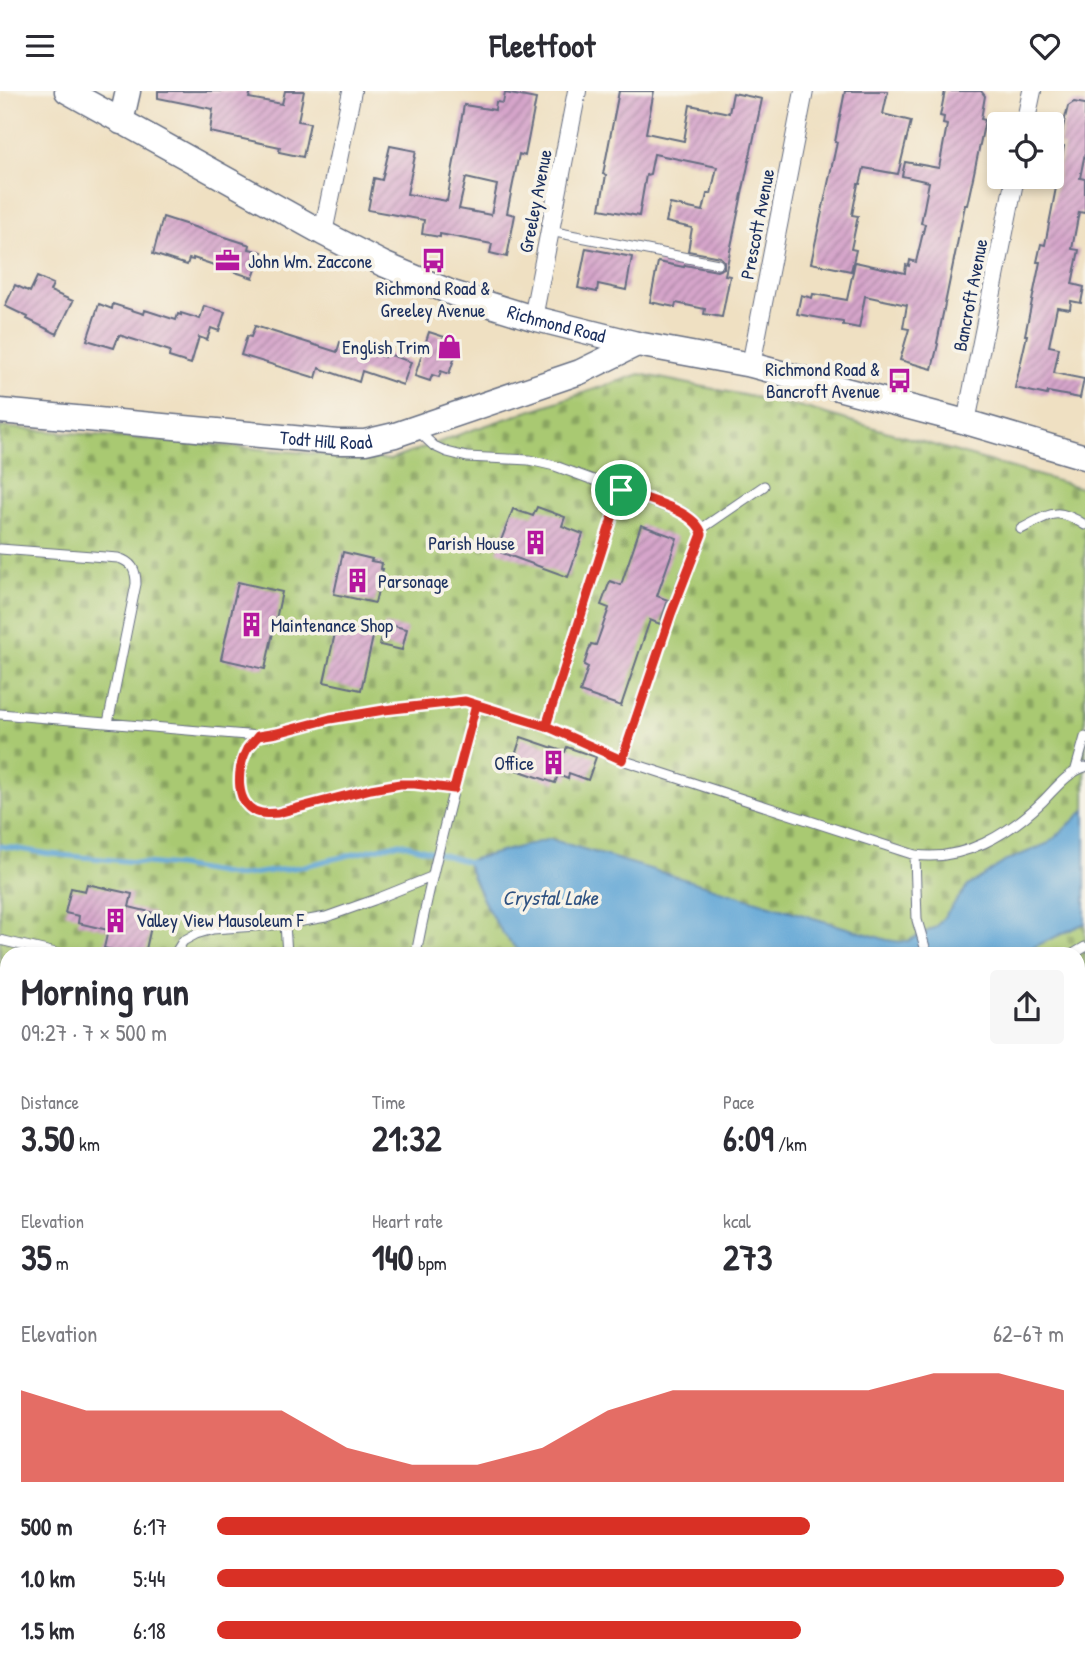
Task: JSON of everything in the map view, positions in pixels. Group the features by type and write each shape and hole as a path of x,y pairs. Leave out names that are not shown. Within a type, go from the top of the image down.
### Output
{"main road":[{"name":"Richmond Road","path":"67,91 323,233 383,264 452,293 533,318 637,344 751,365 966,422 1085,457"},
{"path":"121,122 128,91"},
{"name":"Todt Hill Road","path":"0,411 337,442 365,442 395,435 580,372 637,344"}],"street":[{"path":"323,233 352,91"},
{"name":"Greeley Avenue","path":"533,318 577,91"},
{"name":"Prescott Avenue","path":"751,365 804,91"},
{"path":"1028,112 1032,91"},
{"name":"Bancroft Avenue","path":"966,422 1013,189"}],"lane":[{"path":"550,231 718,264"},
{"path":"414,428 434,446 447,452 467,457 529,460 555,466 684,513 701,529 701,540 686,572 622,760"},
{"path":"701,529 764,486"},
{"path":"546,726 621,490"},
{"path":"1021,529 1057,513 1068,514 1085,525"},
{"path":"0,549 118,558 133,566 136,584 108,723"},
{"path":"0,714 258,736 330,719 465,701 546,726 622,760 915,855 926,856 957,853 1004,832 1080,768 1085,737"},
{"path":"417,947 431,877 476,705"},
{"path":"258,736 247,749 240,769 239,785 243,800 252,810 263,814 278,813 400,784 454,789"},
{"path":"915,855 917,920 925,947"},
{"path":"179,947 183,941 196,933 213,929 285,924 326,917 431,877"},
{"path":"285,924 287,947"},
{"path":"0,940 30,947"}],"green space":[{"path":"640,374 802,407 1085,489 1085,947 0,947 0,427 390,460"}],"water":[{"name":"Crystal Lake","path":"1085,810 1085,923 1034,947 515,947 503,934 482,899 466,861 550,839 900,942 908,941 936,927 968,886 1006,861 1049,843"}],"building":[{"path":"158,91 251,91 249,98 282,104 285,91 304,91 298,121 310,123 303,157 279,152 280,147 210,132 213,109 158,98"},
{"path":"619,91 654,91 646,133 684,141 690,105 729,113 733,93 762,99 725,275 730,276 722,317 704,314 705,309 676,303 675,307 650,302 658,262 717,271 724,268 724,261 720,257 688,251 692,228 666,222 670,204 703,211 707,194 711,194 717,167 654,154 650,174 646,175 639,216 600,209 606,175 603,174"},
{"path":"845,91 888,91 883,114 911,121 898,174 864,168 852,215 858,216 851,249 856,250 851,271 811,263"},
{"path":"945,91 981,91 985,96 981,119 985,120 932,369 900,360 909,329 903,328 907,305 865,296 859,328 843,325 843,322 797,314 801,295 812,298 813,294 847,300 855,262 905,273 910,260 916,262 925,224 921,223 929,182 902,176 905,162 939,168 947,125 943,124 944,117 940,116"},
{"path":"505,93 536,99 525,156 519,154 507,213 515,215 507,257 490,253 492,244 440,234 440,237 422,234 424,220 368,210 374,178 382,180 390,146 416,151 407,194 447,201 464,105 495,110 496,102 503,103","holes":["466,178 497,185 491,215 459,209"]},
{"path":"1074,102 1085,104 1085,153 1080,178 1085,179 1085,213 1079,212 1072,249 1079,250 1072,284 1084,287 1081,303 1071,301 1070,309 1057,307 1049,346 1059,348 1054,373 1084,379 1080,398 1015,388 1027,335 1041,244 1045,245 1056,189 1064,189 1064,123 1068,106"},
{"path":"163,217 250,245 249,249 262,252 253,278 193,258 189,259 187,265 153,254"},
{"path":"586,248 632,257 626,290 598,284 597,292 578,288"},
{"path":"37,277 53,284 50,291 73,301 57,334 5,306 15,285 30,292"},
{"path":"99,304 112,309 113,304 144,314 145,310 176,320 181,313 200,319 204,306 225,312 219,331 211,328 207,340 199,337 191,364 169,357 170,351 119,335 114,348 87,340"},
{"path":"255,326 337,352 340,342 384,357 385,353 411,362 403,385 362,371 359,382 319,368 316,378 241,355 247,336 251,337"},
{"path":"429,332 460,342 449,374 441,371 439,377 432,375 430,381 415,376"},
{"name":"Parish House","path":"537,507 565,517 562,526 583,534 568,577 497,551 513,509 533,516"},
{"path":"641,525 677,538 657,596 668,600 660,624 650,620 621,706 580,692 588,667 584,665 591,644 596,645 609,608 601,605 610,581 621,585"},
{"name":"Parsonage","path":"343,552 382,563 375,603 334,594"},
{"name":"Maintenance Shop","path":"238,582 282,592 265,669 221,659"},
{"path":"385,624 407,629 402,650 380,645"},
{"path":"336,629 373,637 361,690 324,682"},
{"name":"Office","path":"521,737 565,752 567,747 596,757 588,780 569,773 568,779 558,775 555,783 511,768"},
{"name":"Valley View Mausoleum F","path":"87,884 132,894 129,907 154,913 147,947 104,947 108,930 78,923 79,916 65,913 71,888 85,891"}],"waterway":[{"path":"0,846 50,854 178,866 237,876 300,867 400,843 472,863"}],"place":[{"name":"Richmond Road & Greeley Avenue","path":"433,260"},
{"name":"John Wm. Zaccone","path":"228,261"},
{"name":"English Trim","path":"450,347"},
{"name":"Richmond Road & Bancroft Avenue","path":"900,380"},
{"name":"Parish House","path":"535,543"},
{"name":"Parsonage","path":"358,581"},
{"name":"Maintenance Shop","path":"251,625"},
{"name":"Office","path":"554,763"},
{"name":"Valley View Mausoleum F","path":"116,920"}],"route":[{"path":"621,490 546,726 476,705 454,789 400,784 278,813 263,814 252,810 243,800 239,785 240,769 247,749 258,736 330,719 465,701 546,726 622,760 671,614 702,534 694,520 684,513 621,490"}]}
